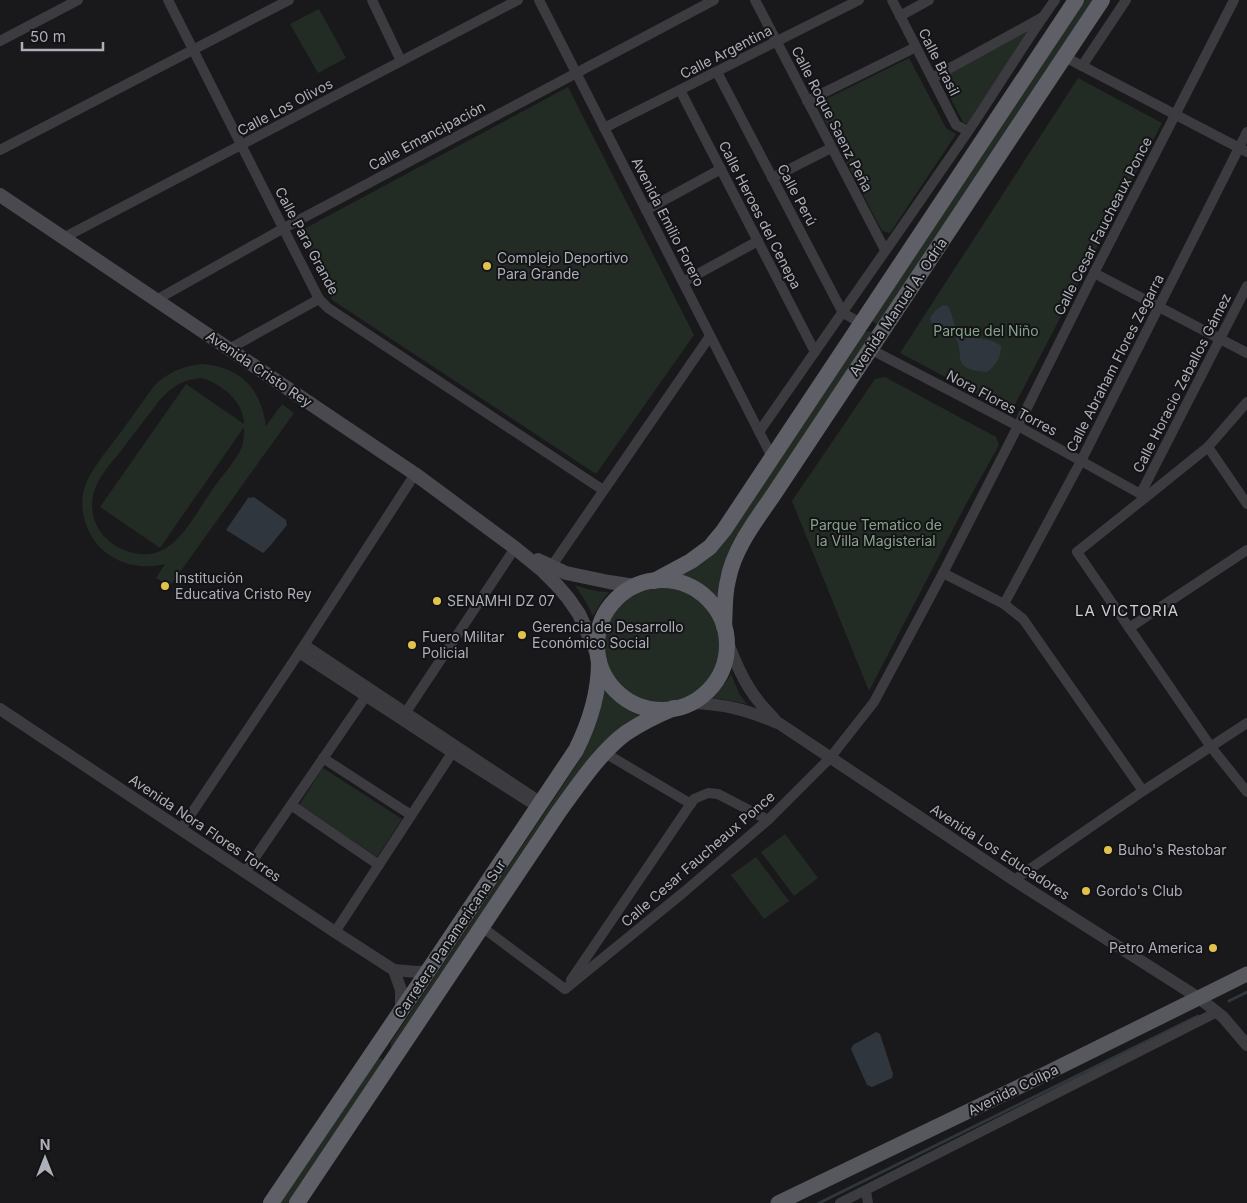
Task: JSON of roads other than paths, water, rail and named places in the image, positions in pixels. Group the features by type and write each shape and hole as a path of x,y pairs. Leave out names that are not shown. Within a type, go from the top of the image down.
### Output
{"highway":[{"name":"Avenida Manuel A. Odría","path":"654,581 691,561 710,547 724,530 1076,0"},
{"name":"Avenida Manuel A. Odría","path":"725,632 727,581 732,564 742,544 1102,0"},
{"path":"861,323 880,334"},
{"path":"666,580 677,582 697,591 714,606 725,632 726,650 724,661 715,681 704,694 690,703 674,708 652,709 632,702 614,689 605,676 598,659 597,641 599,627 604,614 612,602 635,586 654,581 666,580"},
{"name":"Carretera Panamericana Sur","path":"271,1203 576,750 594,705 599,673 598,659"},
{"name":"Carretera Panamericana Sur","path":"297,1203 558,813 597,762 624,734 651,718 674,708"},
{"path":"377,1046 394,1058"}],"main road":[{"name":"Avenida Cristo Rey","path":"0,195 415,474 515,548 542,570 568,598 579,614 598,659"},
{"name":"Avenida Cristo Rey","path":"515,548 566,573 635,586"},
{"name":"Avenida Collpa","path":"778,1203 1042,1076 1247,974"}],"street":[{"path":"0,42 78,0"},
{"name":"Calle Para Grande","path":"168,0 319,299 328,308 603,490"},
{"path":"0,150 289,0"},
{"path":"372,0 401,61"},
{"name":"Calle Los Olivos","path":"64,238 518,0"},
{"name":"Avenida Emilio Forero","path":"539,0 772,457"},
{"name":"Calle Emancipación","path":"156,300 284,228 714,0"},
{"name":"Calle Roque Saenz Peña","path":"755,0 885,250"},
{"name":"Calle Argentina","path":"604,128 859,0"},
{"name":"Calle Brasil","path":"892,0 956,125 968,131"},
{"path":"900,16 929,0"},
{"path":"759,432 968,131 1055,0"},
{"path":"1082,66 1126,0"},
{"name":"Calle Cesar Faucheaux Ponce","path":"565,989 684,892 768,820 830,758 874,702 943,573 1234,0"},
{"path":"932,78 1043,16"},
{"path":"807,101 916,46"},
{"path":"1065,57 1243,150"},
{"name":"Calle Perú","path":"717,72 842,313"},
{"name":"Calle Heroes del Cenepa","path":"680,90 815,352"},
{"name":"Calle Abraham Flores Zegarra","path":"1004,604 1081,461 1159,307 1243,150 1247,132"},
{"path":"772,178 831,148"},
{"path":"646,210 721,169"},
{"path":"683,282 758,241"},
{"path":"1094,273 1247,353"},
{"name":"Calle Horacio Zeballos Gámez","path":"1144,495 1219,338 1247,286"},
{"path":"229,349 319,299"},
{"path":"842,313 861,323"},
{"path":"551,567 710,336"},
{"name":"Nora Flores Torres","path":"870,349 1018,426 1144,495"},
{"path":"1247,402 1208,446 1144,495 1077,552 1211,747 1247,792"},
{"path":"1208,446 1247,504"},
{"path":"181,829 302,649 415,474"},
{"path":"406,712 515,548"},
{"path":"1129,628 1247,550"},
{"path":"943,573 1004,604 1023,619 1143,791"},
{"name":"Avenida Los Educadores","path":"725,632 738,667 748,686 760,703 780,724"},
{"path":"302,649 366,696 452,753 540,804"},
{"path":"302,649 406,712 540,804"},
{"path":"245,872 366,696"},
{"name":"Avenida Los Educadores","path":"690,703 738,708 780,724 1014,880 1199,998 1223,1017 1247,1045"},
{"name":"Avenida Nora Flores Torres","path":"0,709 394,970 428,971"},
{"path":"1014,880 1143,791 1247,723"},
{"path":"335,932 452,753"},
{"path":"605,753 690,804"},
{"path":"323,758 411,816"},
{"path":"482,927 565,989 694,799 708,794 718,794 768,820"},
{"path":"291,805 379,865"},
{"path":"394,970 401,990 401,1012"},
{"path":"840,1203 1217,1012"},
{"path":"866,1191 868,1203"}],"waterway":[{"path":"1229,1001 1247,992"},
{"path":"819,1203 1198,1016"}],"place":[{"name":"Complejo Deportivo Para Grande","path":"487,266"},
{"name":"Institución Educativa Cristo Rey","path":"165,586"},
{"name":"SENAMHI DZ 07","path":"437,601"},
{"name":"Gerencia de Desarrollo Económico Social","path":"522,635"},
{"name":"Fuero Militar Policial","path":"412,645"},
{"name":"Buho's Restobar","path":"1108,850"},
{"name":"Gordo's Club","path":"1086,891"},
{"name":"Petro America","path":"1213,948"}],"district":[{"name":"LA VICTORIA","path":"1127,611"}],"park label":[{"name":"Parque del Niño","path":"986,331"},
{"name":"Parque Tematico de la Villa Magisterial","path":"876,534"}]}
